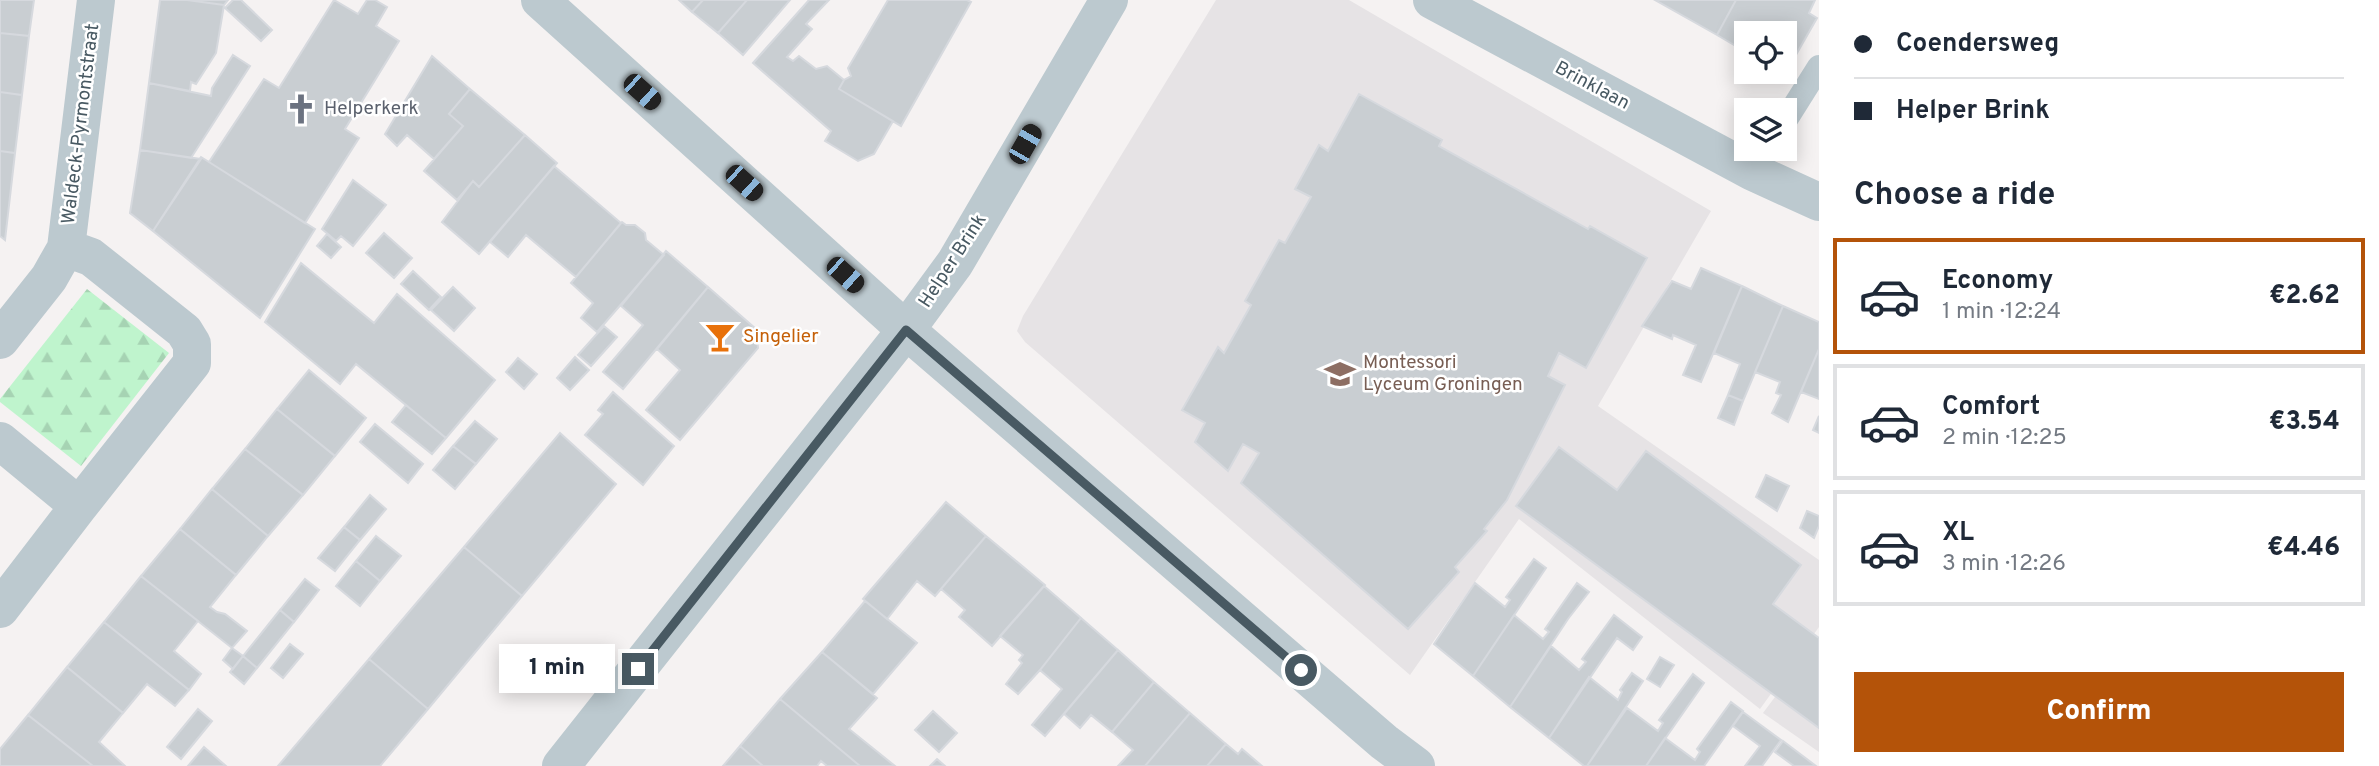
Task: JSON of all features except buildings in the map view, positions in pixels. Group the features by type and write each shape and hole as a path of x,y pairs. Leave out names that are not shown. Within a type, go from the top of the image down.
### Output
{"street":[{"name":"Waldeck-Pyrmontstraat","path":"66,248 96,0"},
{"path":"540,0 1373,754 1416,766"},
{"name":"Helper Brink","path":"573,762 956,263 1109,0"},
{"name":"Brinklaan","path":"1432,0 1734,147"},
{"name":"Brinklaan","path":"1761,161 1819,202"},
{"path":"0,340 49,278 66,248 92,257 184,331 192,344 192,363 0,609"},
{"path":"0,441 79,506"}],"lane":[{"path":"1797,102 1819,67"}],"shaded area":[{"name":"Montessori Lyceum Groningen","path":"1216,0 1349,0 1711,211 1598,406 1819,560 1819,627 1760,709 1519,519 1410,675 1025,342 1017,331 1023,316"},
{"path":"1819,638 1819,752 1763,713"}],"green space":[{"path":"87,289 169,353 81,466 0,402 0,399"}],"place":[{"name":"Helperkerk","path":"301,109"},
{"name":"Singelier","path":"720,337"},
{"name":"Montessori Lyceum Groningen","path":"1340,374"}],"route":[{"path":"638,669 906,330 1301,670"}]}
